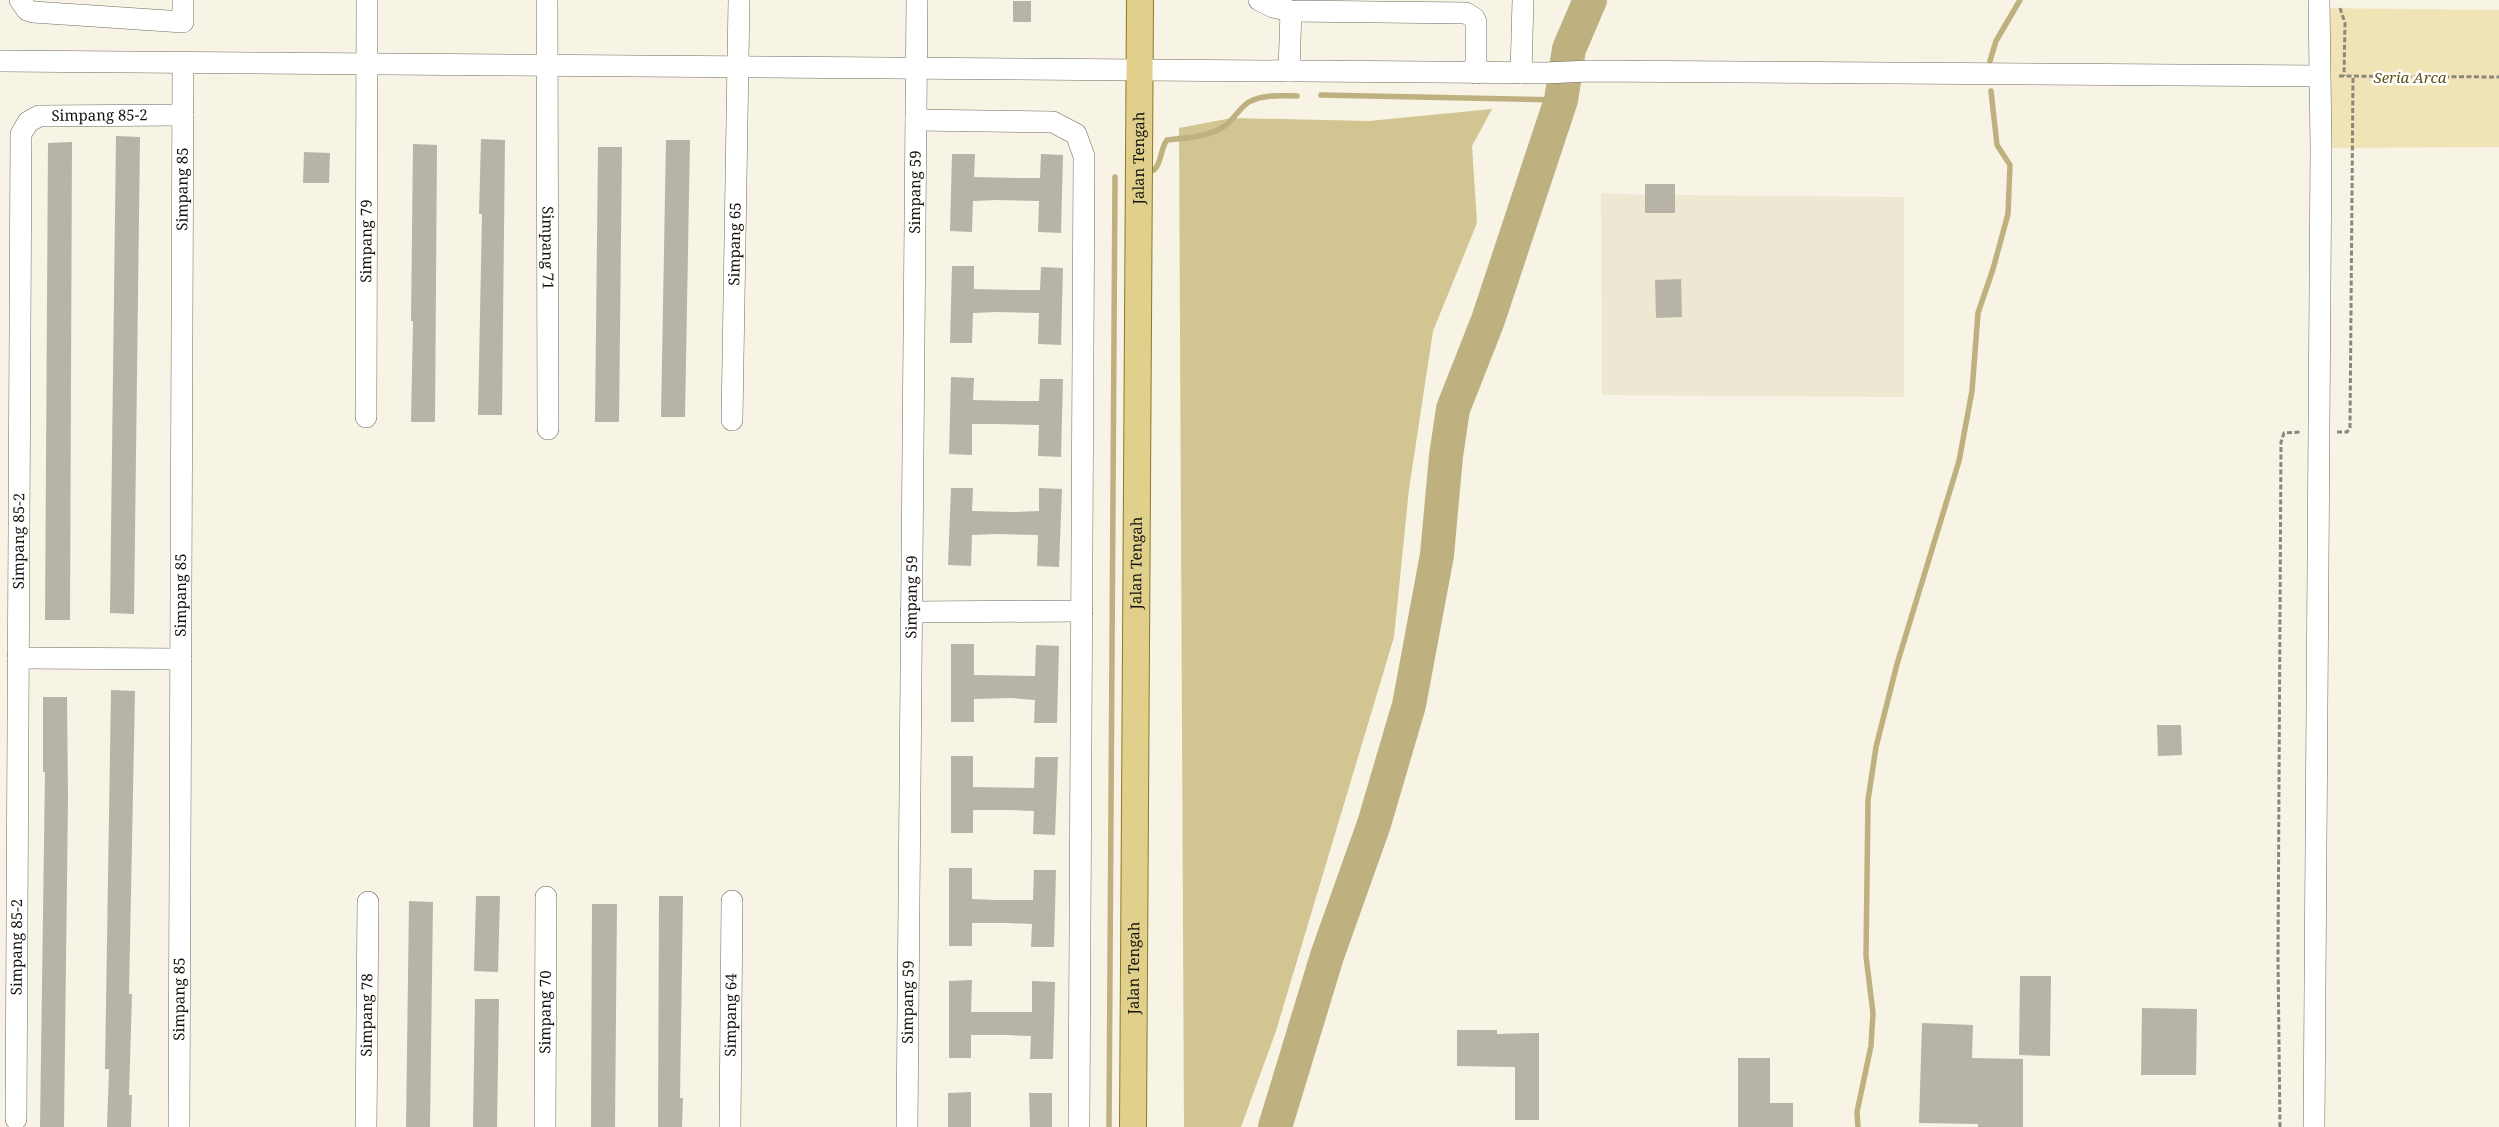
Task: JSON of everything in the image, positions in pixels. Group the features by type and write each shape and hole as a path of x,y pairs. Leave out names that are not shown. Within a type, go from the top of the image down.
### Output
{"main road":[{"name":"Jalan Tengah","path":"1133,1127 1140,0"}],"street":[{"path":"20,0 27,10 33,12 183,22 183,0"},
{"path":"366,64 367,0"},
{"path":"547,0 547,65"},
{"path":"738,66 739,0"},
{"name":"Simpang 59","path":"907,1127 917,0"},
{"path":"1259,0 1273,7 1291,11 1466,13 1476,22 1476,73"},
{"path":"1521,73 1523,0"},
{"path":"2314,1127 2321,148 2319,76 2329,0"},
{"path":"1289,71 1291,11"},
{"path":"0,61 1140,69 1544,74 1589,71 2319,76"},
{"name":"Simpang 85","path":"179,1127 183,62"},
{"name":"Simpang 79","path":"366,64 366,417"},
{"name":"Simpang 71","path":"547,65 548,429"},
{"name":"Simpang 65","path":"732,420 738,66"},
{"name":"Simpang 85-2","path":"16,1119 21,134 28,122 39,116 183,115"},
{"path":"916,120 1053,122 1076,134 1084,156 1079,1122"},
{"path":"911,612 1082,611"},
{"path":"18,658 181,659"},
{"name":"Simpang 70","path":"546,897 546,1127"},
{"name":"Simpang 64","path":"730,1127 732,901"},
{"name":"Simpang 78","path":"366,1127 368,902"}],"path":[{"path":"2329,0 2345,23 2344,76"},
{"path":"2319,76 2499,77"},
{"path":"2280,1127 2278,938 2281,442 2284,434 2347,432 2350,428 2353,76"}],"shaded area":[{"path":"1492,109 1472,146 1477,223 1433,331 1409,489 1394,637 1276,1031 1241,1127 1184,1127 1179,128 1232,118 1369,121"},
{"path":"1645,184 1675,184 1675,195 1904,197 1904,397 1602,395 1601,193 1645,195"}],"green space":[{"name":"Seria Arca","path":"2319,8 2499,10 2499,147 2321,148"}],"building":[{"path":"1013,1 1031,1 1031,22 1013,22"},
{"path":"116,136 140,137 134,614 110,613"},
{"path":"481,139 505,140 502,415 478,415 482,214 479,214"},
{"path":"666,140 690,140 685,417 661,417"},
{"path":"72,142 70,620 45,620 48,143"},
{"path":"413,144 437,145 435,422 411,422"},
{"path":"598,147 622,147 619,422 595,422"},
{"path":"304,152 330,153 329,183 303,183"},
{"path":"952,154 975,154 974,177 1016,178 1040,178 1041,154 1063,155 1061,233 1038,232 1039,201 997,200 973,201 972,232 950,231"},
{"path":"1645,184 1675,184 1675,213 1645,213"},
{"path":"952,266 974,266 974,289 1016,290 1040,290 1041,267 1063,268 1061,345 1038,344 1039,313 997,312 973,313 972,343 950,343"},
{"path":"1681,279 1682,317 1656,318 1655,280"},
{"path":"951,377 974,378 973,400 1016,401 1039,401 1040,379 1063,379 1061,457 1038,456 1039,425 972,424 972,455 949,454"},
{"path":"951,488 973,488 972,511 1015,512 1039,511 1039,488 1062,489 1059,567 1037,566 1038,535 996,534 972,535 971,566 948,565"},
{"path":"951,644 974,644 974,675 1035,676 1036,645 1059,646 1057,723 1034,723 1035,700 1011,698 974,699 974,722 951,722"},
{"path":"111,690 135,691 129,994 132,994 129,1095 132,1095 131,1127 107,1127 109,1069 105,1069"},
{"path":"43,697 67,697 68,798 64,1127 40,1127 45,772 43,772"},
{"path":"2157,725 2181,725 2182,755 2158,756"},
{"path":"951,756 973,756 973,787 1034,788 1035,757 1058,757 1055,835 1033,834 1034,811 1010,810 973,810 973,833 951,833"},
{"path":"949,868 972,868 972,899 996,900 1033,900 1034,870 1056,870 1054,947 1031,947 1032,924 1008,923 972,923 972,946 949,946"},
{"path":"476,896 500,896 498,972 474,971"},
{"path":"659,896 683,896 680,1098 683,1098 682,1127 658,1127"},
{"path":"409,901 433,902 430,1127 406,1127"},
{"path":"592,904 617,904 615,1127 591,1127"},
{"path":"2020,976 2051,976 2050,1056 2019,1055"},
{"path":"972,980 971,1012 1032,1012 1032,981 1055,982 1053,1059 1030,1059 1031,1036 1007,1035 971,1035 971,1058 949,1058 949,981"},
{"path":"475,999 499,999 497,1127 473,1127"},
{"path":"2142,1008 2197,1009 2196,1075 2141,1075"},
{"path":"1922,1023 1973,1025 1972,1058 2023,1059 2023,1127 1978,1127 1978,1124 1919,1123"},
{"path":"1457,1030 1497,1030 1497,1034 1539,1033 1539,1120 1515,1120 1515,1067 1457,1066"},
{"path":"1738,1058 1770,1058 1770,1103 1793,1103 1793,1127 1738,1127"},
{"path":"971,1092 971,1127 948,1127 948,1093"},
{"path":"1029,1093 1052,1093 1052,1127 1030,1127"}],"waterway":[{"path":"1275,1127 1327,956 1374,824 1409,705 1437,555 1446,456 1453,409 1488,320 1561,100 1569,49 1590,0"},
{"path":"1990,61 1996,41 2020,0"},
{"path":"1858,1127 1857,1112 1871,1046 1873,1013 1866,956 1868,800 1876,747 1897,664 1959,461 1972,391 1978,313 1993,269 2008,214 2010,165 1997,145 1991,91"},
{"path":"1321,95 1561,100"},
{"path":"1154,170 1157,167 1167,140 1198,136 1220,129 1244,105 1256,99 1274,96 1297,96"},
{"path":"1109,1127 1115,177"}]}
